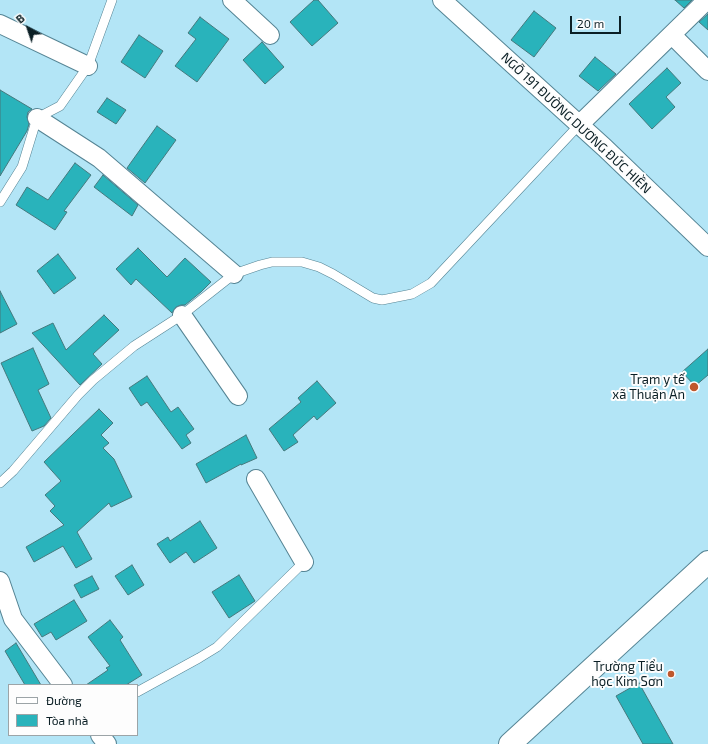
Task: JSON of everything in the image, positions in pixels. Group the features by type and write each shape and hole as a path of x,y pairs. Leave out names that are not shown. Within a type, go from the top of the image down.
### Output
{"highway":[{"path":"510,744 708,562"}],"street":[{"path":"232,0 270,35"},
{"name":"NGÕ 191 ĐƯỜNG DƯƠNG ĐỨC HIỀN","path":"442,0 579,125 708,247"},
{"path":"579,125 707,0"},
{"path":"0,24 88,66"},
{"path":"672,35 708,70"},
{"path":"37,118 99,158 234,274"},
{"path":"182,315 238,396"},
{"path":"256,479 304,562"},
{"path":"0,581 13,619 62,684"}],"lane":[{"path":"0,202 22,167 37,118 60,106 88,66 112,0"},
{"path":"0,483 13,471 78,395 93,380 134,346 182,315 234,274 272,262 302,262 319,267 373,298 382,300 412,294 431,283 579,125"},
{"path":"138,691 200,658 217,647 304,562"}],"building":[{"path":"314,0 318,0 338,23 312,46 290,22"},
{"path":"675,0 692,0 684,8"},
{"path":"534,11 556,28 534,57 511,40"},
{"path":"708,14 708,30 699,22"},
{"path":"200,17 229,39 197,82 175,66 196,39 188,33"},
{"path":"139,35 163,51 145,78 121,62"},
{"path":"262,42 284,67 265,84 243,60"},
{"path":"595,57 616,74 598,91 579,76"},
{"path":"667,68 681,83 666,97 675,107 652,129 629,104"},
{"path":"0,90 32,109 28,112 27,117 29,124 27,131 0,176"},
{"path":"107,98 126,110 116,124 97,112"},
{"path":"157,126 176,140 145,183 127,168"},
{"path":"75,163 91,175 64,211 67,212 55,230 16,205 27,187 48,200"},
{"path":"103,175 138,205 132,216 94,187"},
{"path":"138,248 167,277 185,258 211,282 185,305 176,307 172,313 136,279 131,285 116,269"},
{"path":"58,254 76,278 54,294 37,271"},
{"path":"0,291 17,324 0,333"},
{"path":"104,315 119,330 93,354 102,364 80,385 32,333 53,323 66,350"},
{"path":"33,348 49,384 38,390 51,418 44,426 32,431 1,363"},
{"path":"708,349 708,375 695,386 682,372"},
{"path":"147,376 171,412 178,407 194,429 186,435 191,443 182,449 147,402 141,406 129,388"},
{"path":"317,381 336,403 317,420 314,416 293,435 298,442 284,451 269,429 301,402 298,398"},
{"path":"99,409 113,423 101,435 109,443 103,448 114,459 132,497 111,507 109,503 77,532 92,559 76,568 63,546 34,562 26,547 64,525 50,511 55,506 45,495 61,481 44,462"},
{"path":"246,435 257,458 241,464 206,483 196,464"},
{"path":"200,521 217,548 194,563 186,552 170,563 157,544 168,537 170,541"},
{"path":"132,565 144,585 128,595 115,576"},
{"path":"239,575 255,601 229,618 212,592"},
{"path":"92,576 99,589 81,598 74,585"},
{"path":"74,600 87,621 56,640 51,632 42,637 34,624"},
{"path":"110,620 123,637 120,640 142,675 128,684 87,684 108,670 106,668 110,666 88,637"},
{"path":"16,643 40,684 24,684 5,651"},
{"path":"639,683 673,744 643,744 616,696"}],"place":[{"name":"Trạm y tế xã Thuận An","path":"694,387"},
{"name":"Trường Tiểu học Kim Sơn","path":"671,674"}]}
